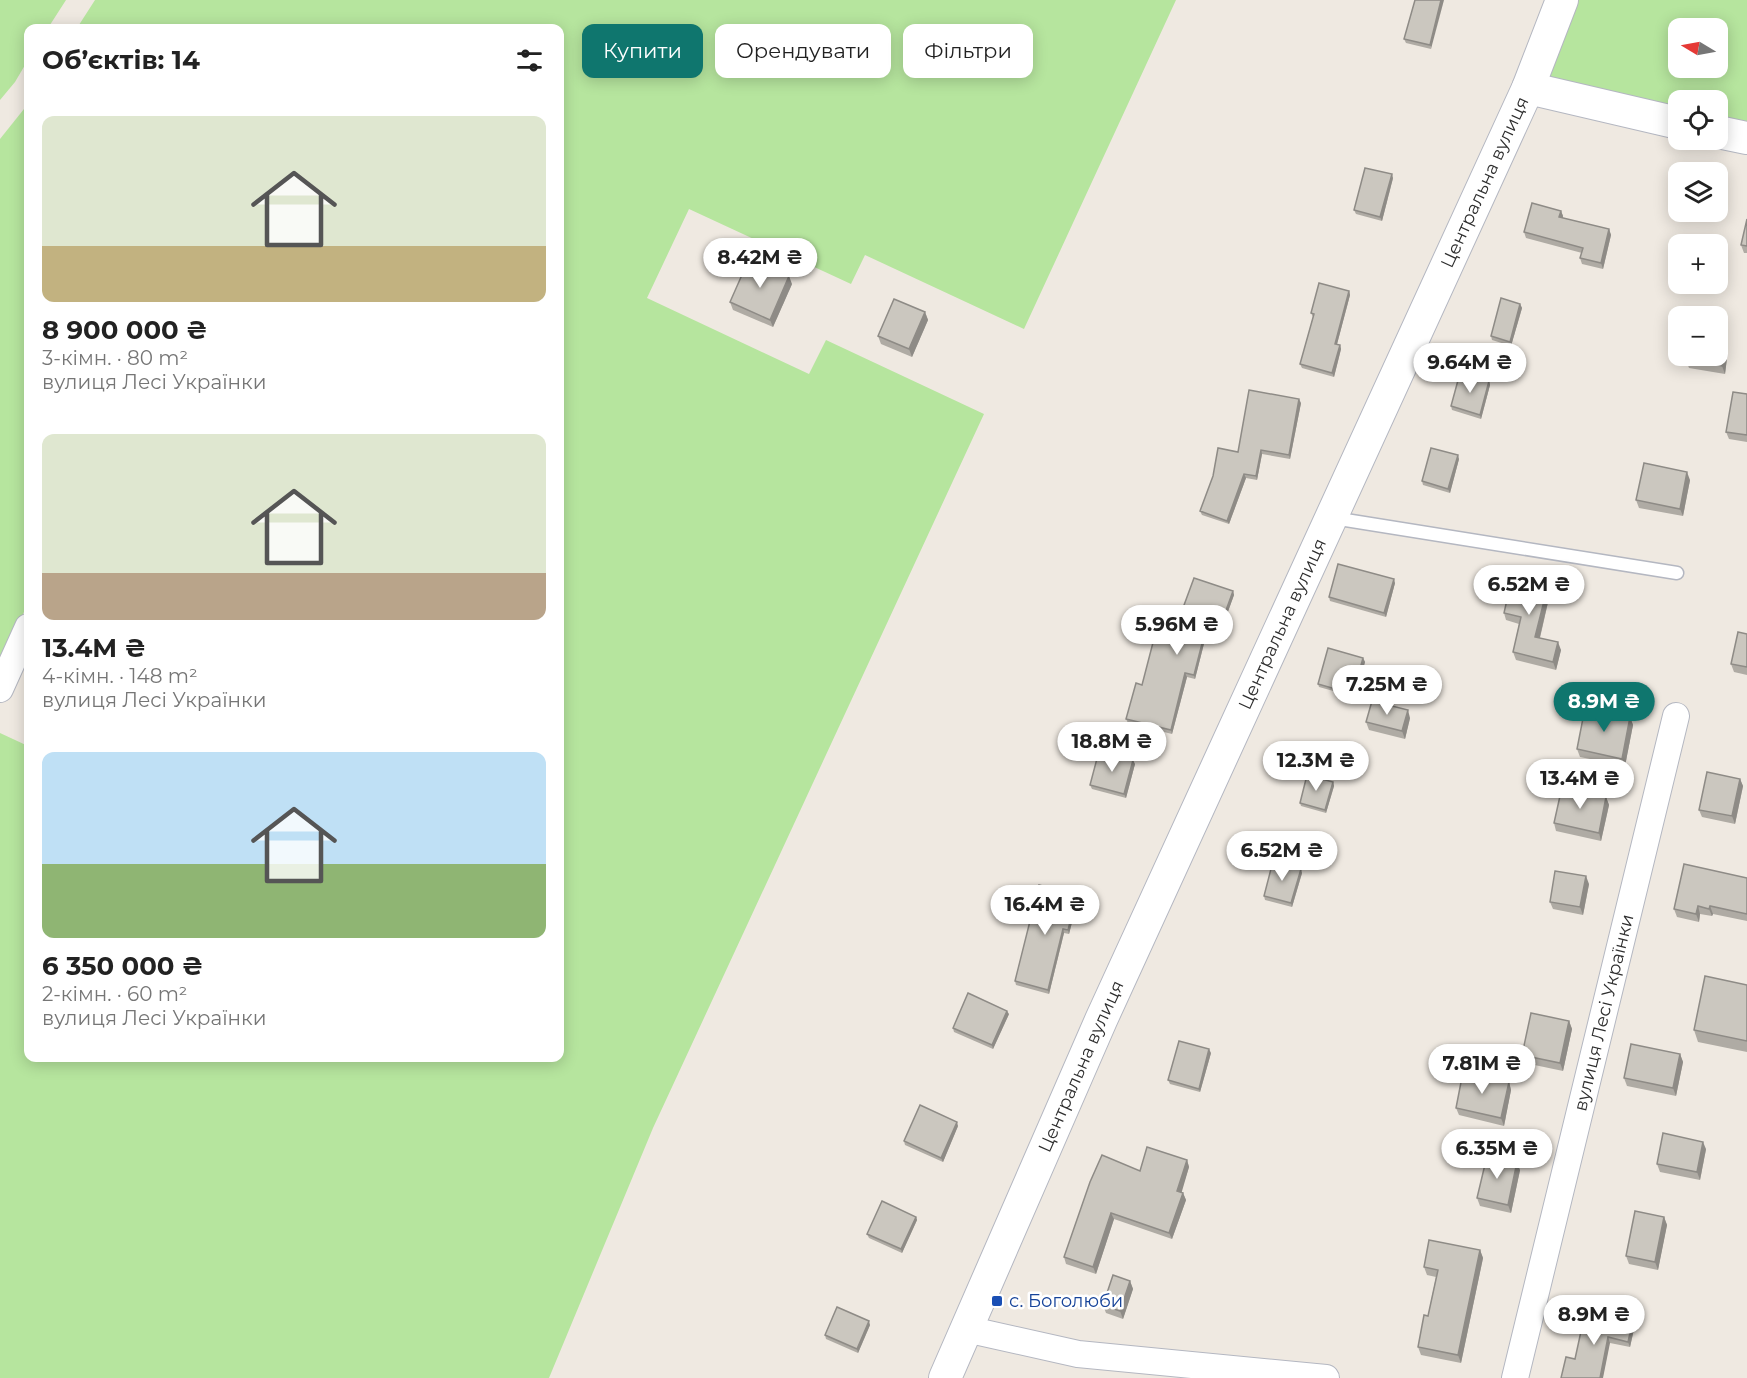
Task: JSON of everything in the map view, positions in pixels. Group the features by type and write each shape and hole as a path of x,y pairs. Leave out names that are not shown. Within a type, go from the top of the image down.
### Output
{"street":[{"name":"Центральна вулиця","path":"945,1378 1101,1020 1331,517 1541,91 1562,0"},
{"path":"1541,91 1668,121"},
{"path":"1728,134 1747,138"},
{"path":"0,689 24,636"},
{"name":"вулиця Лесі Українки","path":"1515,1378 1676,716"},
{"path":"966,1329 1078,1354 1326,1378"}],"lane":[{"path":"1331,517 1677,573"}],"green space":[{"path":"0,0 66,0 51,24 24,24 24,67 0,100"},
{"path":"95,0 1176,0 1024,329 865,255 851,284 689,209 647,298 809,374 826,340 984,414 653,1128 549,1378 0,1378 0,733 24,744 24,1062 564,1062 564,24 80,24"},
{"path":"1578,0 1747,0 1747,124 1728,119 1728,90 1668,90 1668,107 1546,80"},
{"path":"24,109 24,612 0,665 0,139"}],"building":[{"path":"1415,0 1441,0 1430,45 1404,39"},
{"path":"1365,168 1392,174 1380,217 1354,210"},
{"path":"1532,203 1561,211 1559,217 1609,229 1601,263 1580,258 1583,248 1524,232"},
{"path":"1747,219 1747,246 1741,245"},
{"path":"749,259 789,276 770,320 730,302"},
{"path":"1319,283 1349,291 1335,344 1340,345 1332,373 1300,364 1314,314 1311,313"},
{"path":"1501,298 1520,304 1510,342 1491,336"},
{"path":"894,299 925,312 909,349 878,336"},
{"path":"1460,373 1489,381 1480,415 1451,406"},
{"path":"1249,390 1299,399 1289,455 1261,450 1256,476 1244,474 1227,521 1200,511 1213,476 1218,448 1238,452"},
{"path":"1733,392 1747,394 1747,435 1726,432"},
{"path":"1431,448 1458,455 1448,489 1422,481"},
{"path":"1644,463 1687,472 1680,509 1636,500"},
{"path":"1338,564 1394,579 1384,613 1329,597"},
{"path":"1513,573 1549,581 1535,637 1558,642 1553,662 1513,652 1521,617 1504,613"},
{"path":"1194,578 1233,591 1221,624 1208,620 1194,675 1185,673 1171,730 1126,719 1136,683 1142,685 1156,631 1173,635"},
{"path":"1738,632 1747,634 1747,667 1731,664"},
{"path":"1328,648 1363,658 1353,694 1318,684"},
{"path":"1372,701 1408,710 1402,731 1366,722"},
{"path":"1585,708 1630,717 1622,759 1577,749"},
{"path":"1099,751 1133,760 1124,794 1090,785"},
{"path":"1707,772 1740,779 1732,816 1699,810"},
{"path":"1307,775 1333,782 1325,810 1300,803"},
{"path":"1562,787 1606,797 1599,833 1554,823"},
{"path":"1273,861 1301,869 1291,903 1264,896"},
{"path":"1684,864 1747,878 1747,914 1710,906 1709,909 1698,906 1696,914 1674,909"},
{"path":"1555,871 1586,876 1580,907 1550,902"},
{"path":"1039,885 1077,895 1068,930 1063,929 1048,990 1015,981"},
{"path":"1705,976 1747,985 1747,1041 1694,1030"},
{"path":"968,993 1007,1011 992,1045 953,1028"},
{"path":"1531,1013 1569,1021 1560,1063 1522,1055"},
{"path":"1179,1041 1209,1049 1199,1089 1168,1080"},
{"path":"1631,1044 1680,1054 1673,1088 1624,1078"},
{"path":"1463,1072 1509,1082 1501,1118 1456,1108"},
{"path":"920,1105 957,1122 941,1158 904,1141"},
{"path":"1663,1133 1703,1142 1697,1172 1657,1164"},
{"path":"1147,1147 1187,1160 1177,1191 1183,1193 1169,1233 1111,1213 1093,1267 1064,1257 1090,1182 1102,1155 1140,1171"},
{"path":"1487,1156 1517,1162 1508,1205 1477,1198"},
{"path":"882,1201 916,1217 901,1249 867,1234"},
{"path":"1635,1211 1664,1217 1655,1262 1626,1256"},
{"path":"1429,1240 1480,1250 1458,1355 1418,1347 1424,1315 1428,1316 1438,1270 1424,1267"},
{"path":"1113,1275 1130,1281 1120,1311 1103,1305"},
{"path":"837,1307 869,1321 857,1349 825,1335"},
{"path":"1585,1313 1632,1324 1628,1342 1608,1337 1600,1378 1561,1378 1566,1357 1575,1359"}],"place":[{"name":"с. Боголюби","path":"997,1301"}]}
